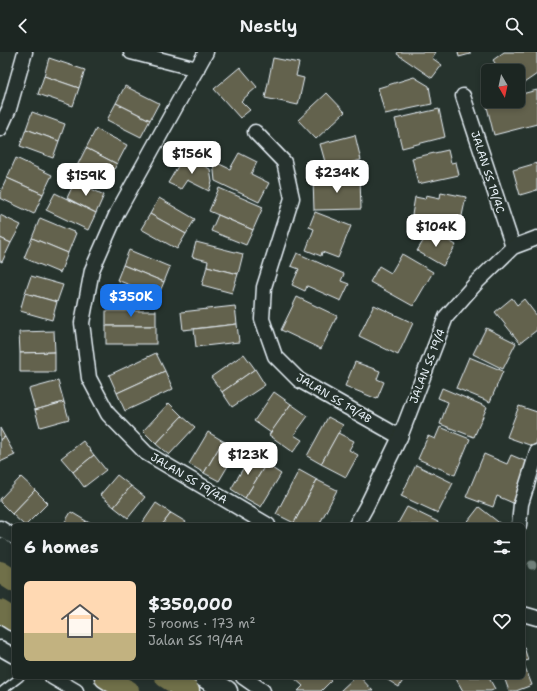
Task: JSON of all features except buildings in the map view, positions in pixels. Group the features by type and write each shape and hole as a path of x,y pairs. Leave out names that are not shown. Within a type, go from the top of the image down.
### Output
{"highway":[{"path":"0,572 12,580"},
{"path":"0,611 12,619"},
{"path":"169,679 188,691"}],"main road":[{"path":"0,548 12,558"},
{"path":"0,592 12,600"},
{"path":"139,679 159,691"},
{"path":"207,679 228,691"}],"street":[{"path":"0,129 9,109 26,52"},
{"path":"131,52 197,69"},
{"name":"JALAN SS 19/4A","path":"206,52 117,213 92,270 82,323 89,378 108,414 146,453 265,523"},
{"name":"JALAN SS 19/4C","path":"463,96 513,247"},
{"name":"JALAN SS 19/4B","path":"255,132 284,162 292,198 264,287 262,319 275,356 299,380 400,437"},
{"name":"JALAN SS 19/4","path":"357,523 366,508 400,437 446,317 477,282 513,247 537,238"},
{"path":"519,523 521,504 537,452"},
{"path":"0,528 12,536"},
{"path":"525,615 537,618"},
{"path":"0,648 12,655"},
{"path":"55,679 76,691"},
{"path":"228,691 238,679"},
{"path":"246,679 263,691"}],"lane":[{"path":"2,691 17,679"}]}
